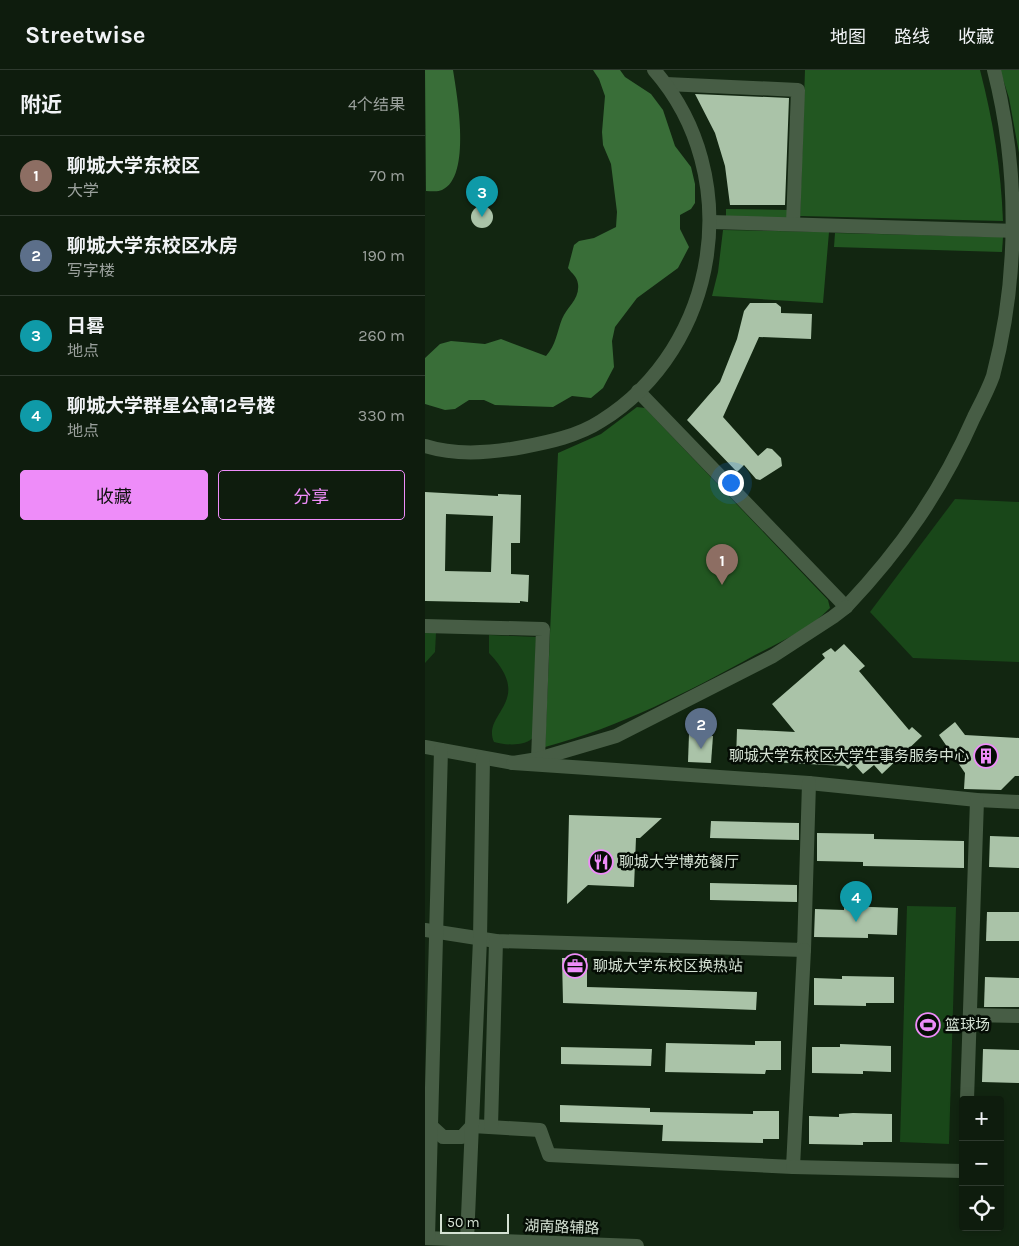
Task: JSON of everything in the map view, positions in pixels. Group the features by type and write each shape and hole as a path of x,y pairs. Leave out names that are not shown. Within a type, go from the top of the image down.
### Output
{"street":[{"path":"425,446 436,449 495,452 555,441 600,422 638,391 655,372 680,336 694,307 703,281 711,222 708,187 699,148 685,114 666,84 654,70"},
{"path":"513,763 538,758 616,736 780,652 833,617 846,606 874,578 910,533 934,496 967,435 993,376 1015,291 1017,231 1011,147 994,70"},
{"path":"666,84 798,90 793,224"},
{"path":"711,222 1017,231"},
{"path":"638,391 846,606"},
{"path":"425,626 543,629 538,758"},
{"path":"425,746 513,763 555,767 809,783 977,800 1019,802"},
{"path":"427,1238 431,931 441,750"},
{"path":"555,753 555,767"},
{"path":"467,1240 480,939 483,758"},
{"path":"793,1166 804,950 809,783"},
{"path":"967,1096 977,800"},
{"path":"431,931 497,941 804,950"},
{"path":"491,1127 497,941"},
{"path":"970,1014 1019,1016"},
{"path":"428,1126 443,1138 462,1138 472,1126"},
{"path":"472,1126 541,1130 549,1155 793,1166 959,1171"},
{"name":"湖南路辅路","path":"427,1238 637,1246"}],"shaded area":[{"path":"425,70 453,70 457,97 460,153 457,169 451,182 439,191 426,191"},
{"path":"593,70 620,70 625,77 651,94 663,110 675,146 691,167 695,184 695,203 691,209 680,215 680,229 689,247 678,268 637,298 615,327 612,341 614,367 603,388 591,398 572,396 553,407 495,405 484,400 469,400 455,409 445,410 425,404 425,358 440,344 451,341 485,344 501,339 546,356 554,343 564,315 577,294 577,281 568,268 574,245 579,241 594,238 616,227 617,212 611,164 603,145 602,132 605,96 599,79"},
{"path":"805,70 980,70 996,145 1003,221 800,216"},
{"path":"1000,70 1019,70 1019,153 1009,98"},
{"path":"726,209 789,210 788,220 726,219"},
{"path":"723,230 829,232 823,303 712,296 718,272"},
{"path":"835,233 1003,237 1002,252 834,247"},
{"path":"637,407 645,408 828,600 830,608 822,616 794,634 679,695 627,719 545,747 558,453 601,434"},
{"path":"955,499 1019,502 1019,662 913,658 870,612"},
{"path":"425,633 436,633 435,652 425,663"},
{"path":"489,635 536,637 533,737 520,744 494,742 492,732 494,723 508,695 508,684 502,670 489,653"},
{"name":"篮球场","path":"907,906 956,907 949,1144 900,1142"}],"building":[{"path":"695,94 789,98 785,205 730,205 725,166 715,133"},
{"path":"482,206 490,209 493,217 490,225 482,228 474,225 471,217 474,209"},
{"path":"750,303 776,303 781,307 781,313 812,314 811,339 759,337 723,417 758,456 767,448 772,449 781,458 782,466 760,480 756,479 744,465 737,472 687,420 720,382 737,339 744,311"},
{"path":"425,492 498,496 498,494 521,495 520,543 511,543 511,574 529,575 528,602 425,601","holes":["446,514 493,516 491,572 445,571"]},
{"path":"844,644 865,666 859,671 909,730 912,727 922,736 882,774 874,765 863,774 854,764 848,769 845,766 736,760 737,729 795,732 772,704 825,658 822,654 831,648 835,652"},
{"name":"聊城大学东校区大学生事务服务中心","path":"955,722 965,735 1019,738 1019,776 1015,776 1001,790 964,789 965,773 939,735"},
{"path":"689,734 713,736 711,763 688,762"},
{"name":"聊城大学博苑餐厅","path":"569,815 662,818 640,838 636,838 634,887 588,885 567,904"},
{"path":"711,821 799,823 799,840 710,838"},
{"path":"817,833 874,834 874,839 964,841 964,868 863,866 863,862 817,861"},
{"path":"990,836 1019,837 1019,868 989,867"},
{"path":"710,883 797,885 797,902 710,900"},
{"path":"844,906 898,908 897,935 868,934 868,938 814,937 815,909 844,910"},
{"path":"987,912 1019,912 1019,941 986,941"},
{"path":"562,958 587,958 587,987 757,992 756,1010 563,1003"},
{"path":"842,976 894,977 894,1003 866,1003 866,1006 814,1005 814,978 842,979"},
{"path":"985,977 1019,978 1019,1007 984,1007"},
{"path":"755,1041 781,1041 781,1070 766,1070 765,1074 665,1072 666,1043 755,1045"},
{"path":"840,1044 891,1046 891,1072 863,1071 863,1074 812,1073 812,1047 840,1047"},
{"path":"561,1047 652,1049 651,1066 561,1064"},
{"path":"983,1049 1019,1050 1019,1083 982,1082"},
{"path":"560,1105 650,1108 650,1112 753,1114 753,1111 779,1111 779,1139 763,1139 763,1143 662,1141 663,1125 560,1122"},
{"path":"839,1114 892,1114 892,1142 863,1142 863,1145 809,1144 809,1116 839,1117"}],"place":[{"name":"日晷","path":"482,217"},
{"name":"聊城大学东校区","path":"722,585"},
{"name":"聊城大学东校区水房","path":"701,749"},
{"name":"聊城大学东校区大学生事务服务中心","path":"986,756"},
{"name":"聊城大学博苑餐厅","path":"601,862"},
{"name":"聊城大学群星公寓12号楼","path":"856,922"},
{"name":"聊城大学东校区换热站","path":"575,966"},
{"name":"篮球场","path":"928,1025"}]}
